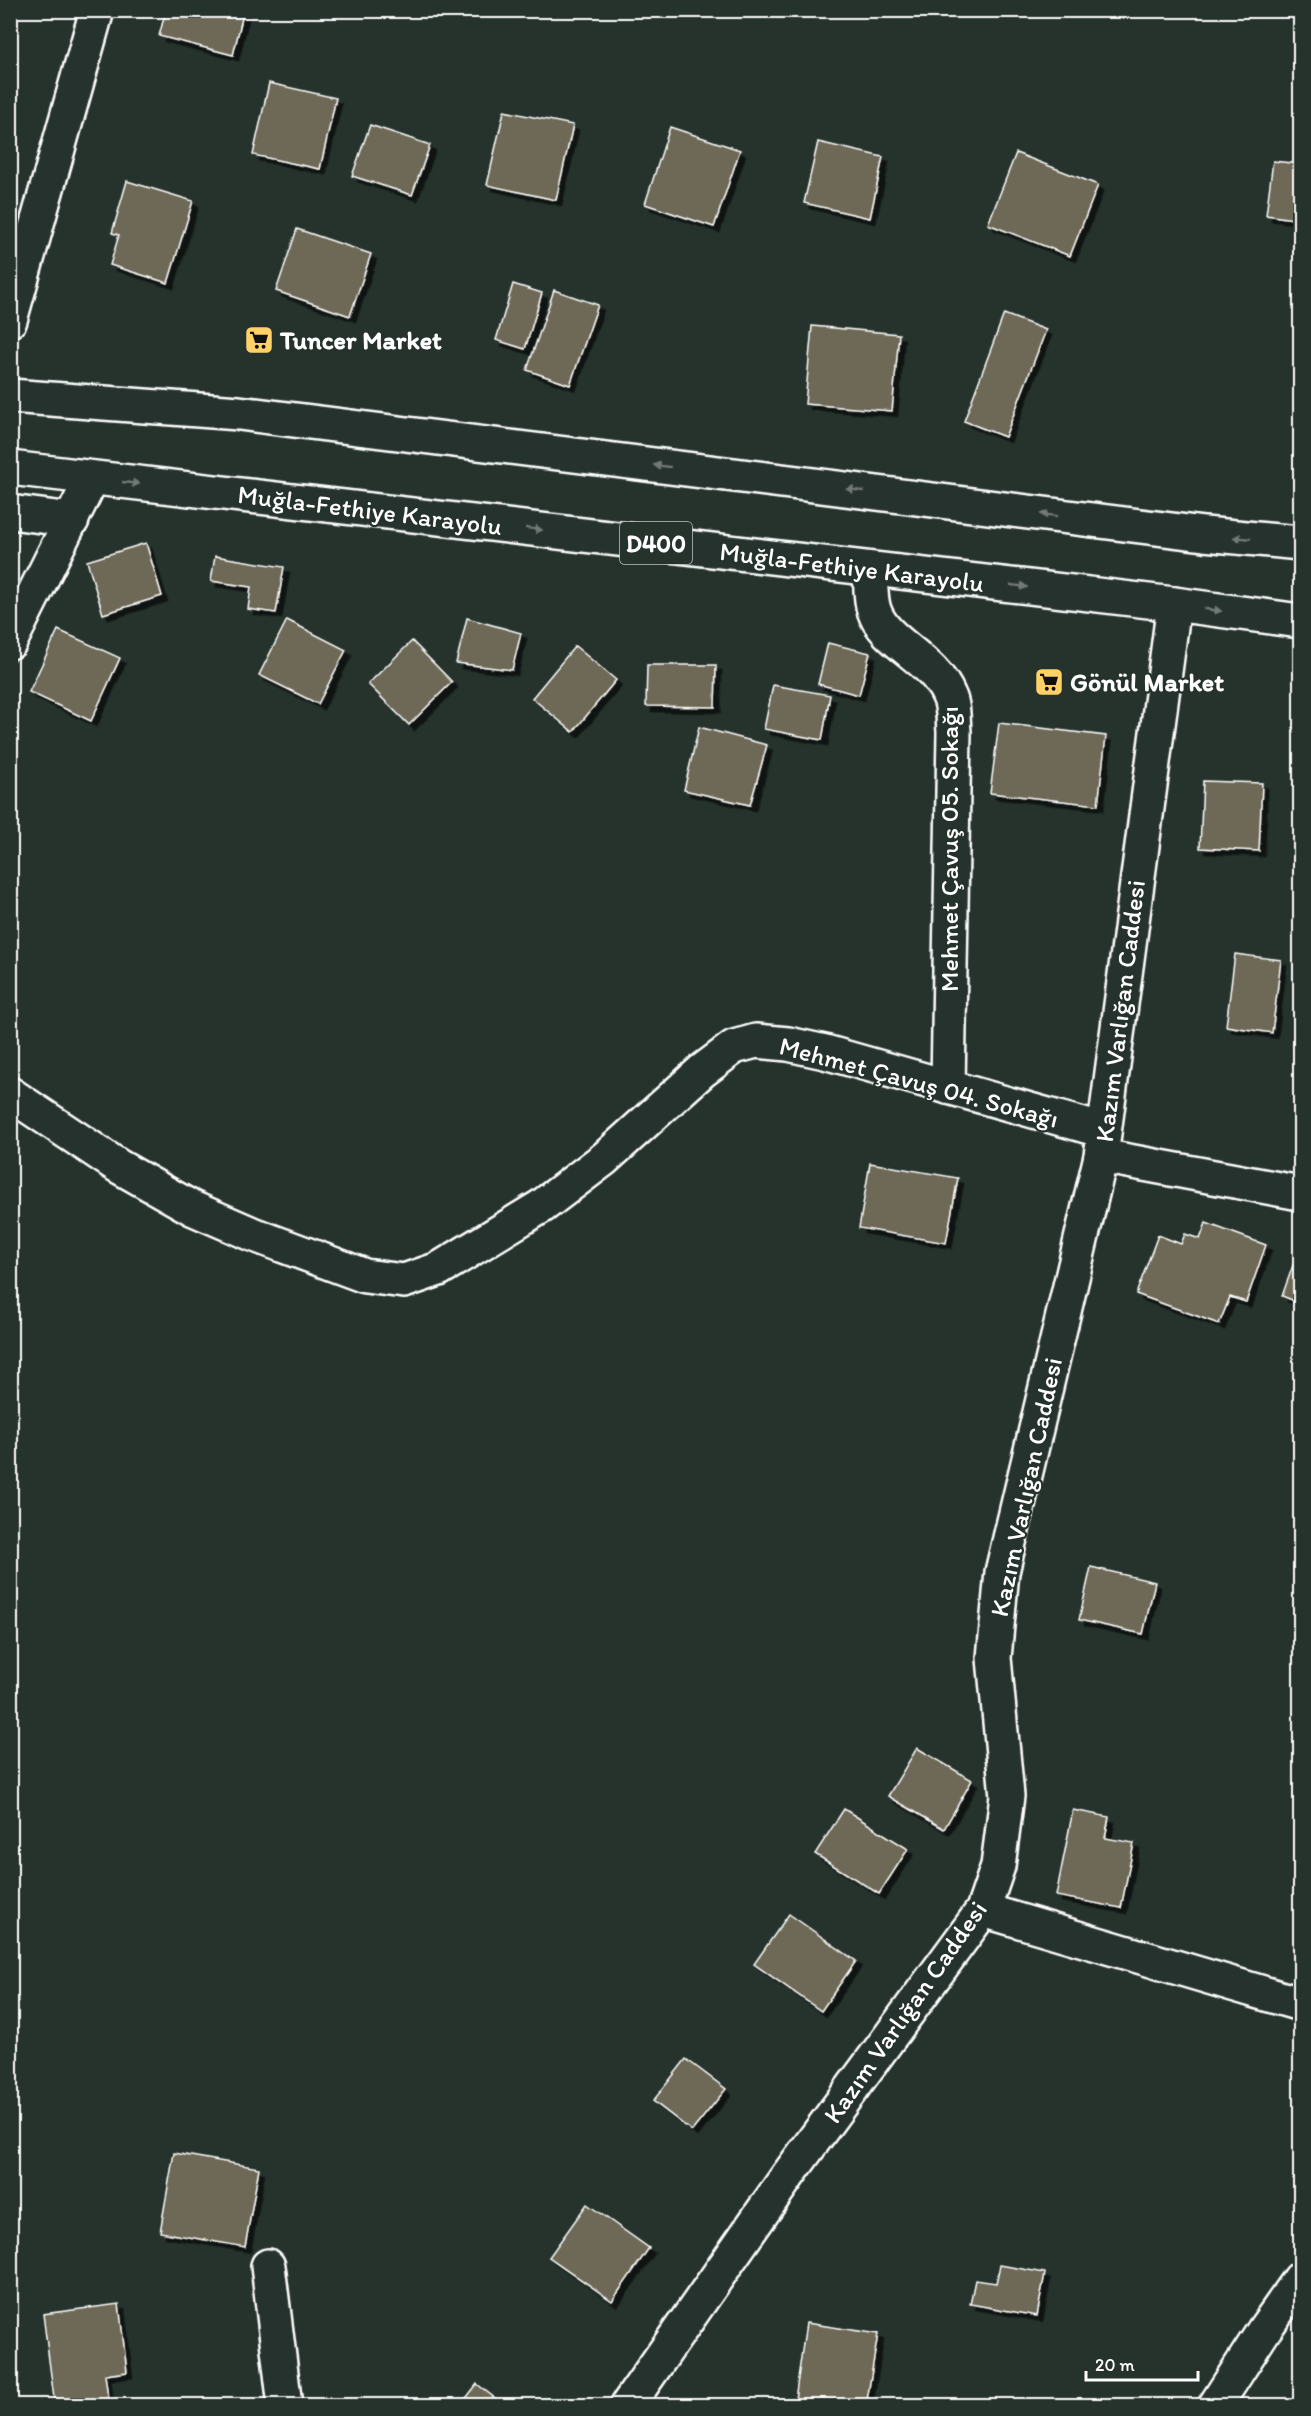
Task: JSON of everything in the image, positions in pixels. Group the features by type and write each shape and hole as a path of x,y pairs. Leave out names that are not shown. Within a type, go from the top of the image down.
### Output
{"main road":[{"path":"10,320 97,10"},
{"path":"10,396 239,413 1204,534 1300,543"},
{"name":"Muğla-Fethiye Karayolu","path":"10,468 1174,604 1300,621"},
{"path":"10,642 92,478"},
{"path":"10,512 72,520"},
{"name":"Mehmet Çavuş 05. Sokağı","path":"870,569 873,610 885,630 940,678 951,698 954,732 948,1087"},
{"name":"Kazım Varlığan Caddesi","path":"627,2406 789,2174 983,1910 998,1866 1007,1797 993,1658 1002,1572 1102,1144 1174,604"},
{"name":"Mehmet Çavuş 04. Sokağı","path":"10,1094 118,1166 192,1208 252,1234 365,1276 404,1281 439,1269 542,1206 604,1159 702,1071 734,1047 756,1041 788,1044 825,1052 948,1087 1102,1144 1300,1193"},
{"path":"983,1910 1300,2004"},
{"path":"268,2266 285,2406"},
{"path":"1215,2406 1300,2279"}],"building":[{"path":"166,10 244,10 233,55 159,36"},
{"path":"269,83 336,98 320,169 253,155"},
{"path":"504,111 573,125 556,200 487,185"},
{"path":"370,125 430,145 412,195 352,176"},
{"path":"670,127 740,150 714,227 645,204"},
{"path":"818,142 883,157 870,218 804,203"},
{"path":"1016,153 1098,185 1070,256 988,224"},
{"path":"1273,161 1300,164 1300,220 1266,215"},
{"path":"127,181 193,201 168,283 110,265 119,235 112,233"},
{"path":"297,229 371,254 350,316 276,291"},
{"path":"513,284 542,293 525,349 496,340"},
{"path":"554,290 598,305 570,385 527,370"},
{"path":"1004,314 1046,330 1005,437 964,421"},
{"path":"812,326 899,334 892,411 805,404"},
{"path":"146,543 162,596 103,614 87,561"},
{"path":"215,556 284,567 276,613 248,609 251,587 211,581"},
{"path":"467,618 521,633 512,670 456,663"},
{"path":"287,620 346,650 318,704 259,675"},
{"path":"58,630 120,658 91,721 29,692"},
{"path":"412,641 452,682 409,725 368,684"},
{"path":"828,643 870,653 859,695 818,684"},
{"path":"575,646 616,680 573,732 532,698"},
{"path":"647,665 716,665 715,707 646,706"},
{"path":"773,685 830,695 822,740 764,729"},
{"path":"999,723 1106,736 1098,805 990,793"},
{"path":"699,727 767,745 750,805 684,790"},
{"path":"1203,781 1262,783 1259,851 1200,848"},
{"path":"1235,954 1281,960 1272,1033 1226,1026"},
{"path":"870,1163 958,1178 946,1243 859,1228"},
{"path":"1206,1223 1266,1245 1246,1302 1230,1297 1219,1324 1136,1294 1158,1235 1181,1244 1185,1234 1200,1239"},
{"path":"1300,1246 1300,1303 1282,1296"},
{"path":"1091,1567 1155,1582 1143,1634 1079,1620"},
{"path":"917,1748 972,1780 944,1829 888,1796"},
{"path":"844,1809 908,1849 879,1894 815,1854"},
{"path":"1073,1810 1109,1817 1105,1838 1134,1843 1121,1908 1056,1896"},
{"path":"789,1914 856,1961 821,2011 754,1964"},
{"path":"686,2059 726,2089 692,2131 653,2101"},
{"path":"174,2153 259,2168 245,2247 160,2232"},
{"path":"587,2204 649,2248 612,2301 549,2257"},
{"path":"1000,2265 1045,2273 1037,2316 970,2304 975,2280 996,2283"},
{"path":"119,2304 127,2372 105,2375 109,2405 55,2406 43,2314"},
{"path":"806,2323 878,2334 866,2406 794,2406"},
{"path":"477,2384 505,2406 460,2406"}],"place":[{"name":"Tuncer Market","path":"259,340"},
{"name":"Gönül Market","path":"1049,682"}]}
